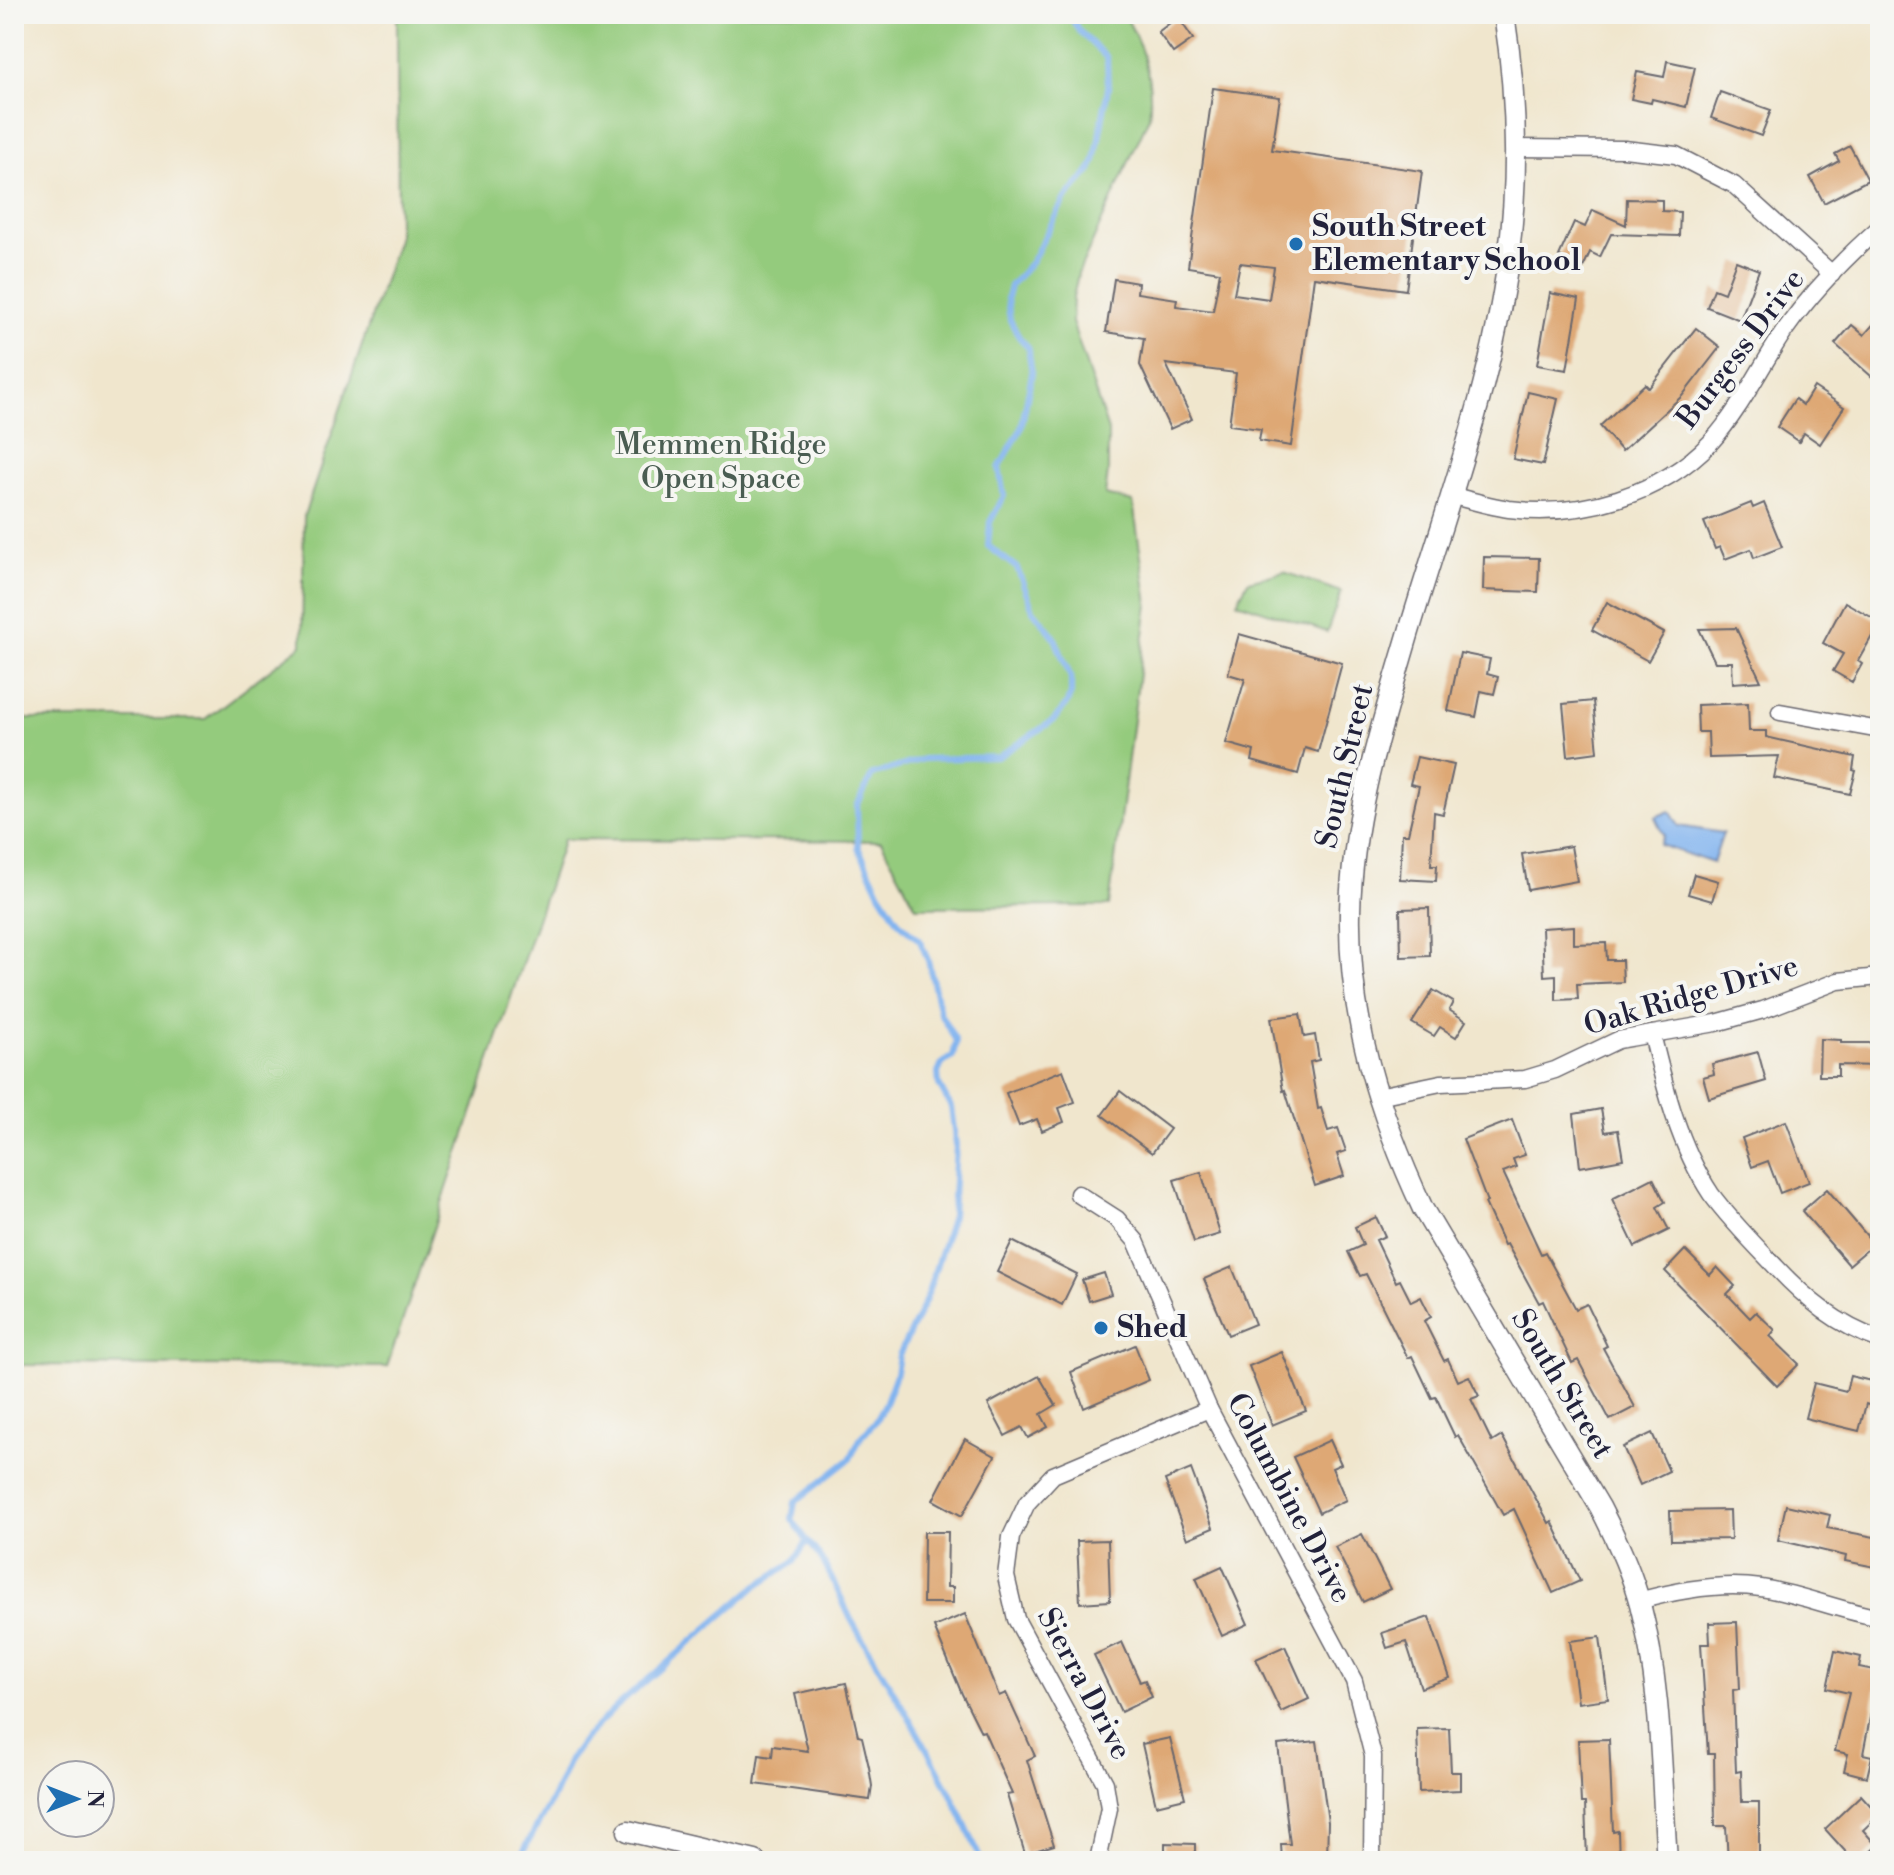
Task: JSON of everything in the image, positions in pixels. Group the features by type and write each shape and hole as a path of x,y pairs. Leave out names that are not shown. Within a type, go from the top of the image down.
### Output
{"street":[{"name":"South Street","path":"1504,14 1513,85 1516,148 1512,224 1502,298 1485,373 1378,736 1357,825 1350,913 1353,974 1360,1023 1378,1096 1391,1137 1423,1209 1600,1507 1623,1555 1639,1601 1653,1667 1667,1861"},
{"path":"1516,148 1624,149 1676,155 1734,185 1832,274"},
{"name":"Burgess Drive","path":"1450,495 1510,509 1559,510 1615,500 1656,482 1696,456 1720,431 1788,327 1832,274 1880,227"},
{"path":"1780,712 1880,730"},
{"name":"Oak Ridge Drive","path":"1378,1096 1441,1083 1525,1079 1555,1070 1606,1044 1746,1016 1838,981 1880,977"},
{"path":"1652,1034 1676,1122 1700,1174 1719,1205 1817,1307 1843,1325 1880,1340"},
{"name":"Columbine Drive","path":"1078,1194 1117,1219 1136,1241 1209,1409 1354,1681 1373,1756 1372,1861"},
{"name":"Sierra Drive","path":"1098,1861 1109,1808 1105,1783 1016,1619 1006,1576 1011,1537 1027,1503 1053,1475 1209,1409"},
{"path":"1639,1601 1709,1586 1760,1588 1880,1618"},
{"path":"628,1831 687,1852 755,1861"}],"green space":[{"name":"Memmen Ridge Open Space","path":"397,14 1124,14 1146,64 1150,90 1149,117 1078,274 1072,322 1108,431 1105,495 1133,502 1148,604 1109,906 916,907 881,841 564,839 387,1367 14,1365 14,719 205,719 302,645 304,516 398,239"},
{"path":"1284,572 1341,592 1327,632 1237,602 1248,581"}],"water":[{"path":"1670,811 1679,826 1723,833 1713,863 1660,845 1664,835 1655,817"}],"building":[{"path":"1178,17 1193,39 1173,53 1158,32"},
{"path":"1667,61 1695,67 1686,107 1652,99 1651,103 1631,99 1637,72 1664,77"},
{"path":"1213,88 1280,97 1272,150 1422,171 1406,290 1314,277 1291,446 1259,441 1261,429 1229,425 1236,373 1166,364 1192,419 1170,429 1140,365 1144,338 1106,332 1114,279 1138,283 1137,293 1177,299 1176,306 1213,311 1220,272 1188,267","holes":["1240,263 1274,267 1269,299 1234,294"]},
{"path":"1720,92 1771,110 1761,136 1711,118"},
{"path":"1850,146 1868,180 1824,203 1810,177 1839,161 1835,154"},
{"path":"1627,199 1662,200 1662,211 1680,212 1679,236 1611,234 1600,257 1590,252 1583,268 1559,256 1574,222 1585,227 1593,210 1626,225"},
{"path":"1736,261 1759,270 1740,320 1707,307 1714,289 1724,293"},
{"path":"1550,293 1579,299 1567,370 1537,365"},
{"path":"1880,317 1880,384 1835,344 1852,325 1864,335"},
{"path":"1696,328 1720,347 1682,396 1622,451 1600,426 1645,384 1649,388"},
{"path":"1814,387 1844,407 1820,444 1804,433 1799,442 1777,427 1795,399 1803,405"},
{"path":"1528,392 1558,399 1543,465 1513,459"},
{"path":"1751,503 1753,508 1764,503 1782,547 1754,558 1751,549 1725,559 1720,547 1715,549 1704,522"},
{"path":"1484,557 1539,558 1538,592 1483,590"},
{"path":"1607,602 1664,633 1648,661 1592,630"},
{"path":"1845,602 1880,622 1858,661 1862,664 1852,682 1833,671 1843,654 1823,643"},
{"path":"1736,628 1761,681 1733,683 1732,662 1715,662 1699,629"},
{"path":"1239,634 1342,663 1318,752 1305,748 1298,774 1252,761 1254,751 1226,743 1245,679 1228,674"},
{"path":"1460,653 1490,659 1487,674 1498,677 1494,694 1481,691 1476,717 1448,711"},
{"path":"1593,701 1598,752 1568,756 1563,704"},
{"path":"1748,703 1749,731 1766,731 1766,737 1855,757 1853,770 1856,771 1850,794 1774,778 1779,756 1709,758 1708,732 1698,732 1697,705"},
{"path":"1417,757 1454,765 1443,814 1434,812 1431,865 1437,865 1436,881 1400,879 1402,834 1408,834 1419,786 1410,784"},
{"path":"1571,846 1577,881 1528,890 1522,854"},
{"path":"1694,874 1718,881 1712,901 1688,894"},
{"path":"1429,908 1430,956 1401,957 1400,909"},
{"path":"1574,926 1574,944 1606,943 1607,960 1622,960 1623,982 1577,984 1578,999 1556,1000 1556,975 1544,976 1542,928"},
{"path":"1433,990 1453,1002 1449,1010 1466,1021 1456,1037 1440,1027 1434,1036 1412,1023"},
{"path":"1300,1014 1304,1037 1315,1035 1319,1060 1310,1062 1318,1109 1321,1108 1328,1131 1338,1128 1346,1151 1337,1154 1344,1176 1315,1186 1283,1091 1271,1018"},
{"path":"1820,1039 1841,1040 1841,1043 1880,1043 1880,1066 1838,1065 1838,1076 1819,1076"},
{"path":"1758,1052 1766,1081 1709,1098 1703,1077 1714,1074 1712,1064"},
{"path":"1063,1070 1075,1102 1059,1108 1064,1122 1042,1131 1037,1119 1019,1126 1006,1093"},
{"path":"1120,1091 1170,1129 1152,1153 1102,1115"},
{"path":"1601,1109 1605,1132 1618,1130 1623,1159 1580,1167 1574,1114"},
{"path":"1512,1120 1525,1155 1513,1159 1516,1167 1503,1172 1541,1254 1545,1252 1576,1309 1587,1304 1607,1346 1603,1348 1635,1407 1610,1420 1578,1360 1572,1363 1543,1301 1539,1303 1507,1244 1504,1245 1485,1203 1463,1139"},
{"path":"1786,1121 1809,1182 1780,1193 1768,1161 1752,1167 1742,1138"},
{"path":"1201,1172 1220,1234 1194,1242 1174,1180"},
{"path":"1653,1178 1665,1202 1657,1207 1669,1230 1635,1247 1612,1199"},
{"path":"1827,1189 1874,1244 1849,1265 1802,1211"},
{"path":"1376,1217 1385,1236 1376,1240 1396,1282 1400,1280 1411,1302 1421,1297 1431,1317 1424,1321 1444,1361 1448,1359 1458,1381 1469,1376 1479,1396 1471,1399 1492,1442 1502,1436 1549,1523 1552,1521 1580,1581 1553,1593 1514,1509 1503,1515 1458,1435 1455,1437 1436,1397 1432,1398 1412,1356 1408,1358 1366,1274 1360,1276 1348,1252 1363,1245 1355,1227"},
{"path":"1012,1241 1077,1274 1062,1305 997,1272"},
{"path":"1685,1250 1710,1275 1717,1267 1735,1286 1727,1294 1750,1318 1756,1312 1775,1330 1770,1336 1799,1364 1777,1386 1665,1271"},
{"path":"1232,1267 1255,1324 1228,1335 1204,1279"},
{"path":"1104,1273 1111,1294 1089,1301 1082,1280"},
{"path":"1135,1345 1149,1380 1084,1408 1071,1372"},
{"path":"1282,1352 1306,1411 1272,1425 1249,1366"},
{"path":"1039,1376 1056,1405 1041,1414 1048,1427 1028,1438 1022,1427 1005,1436 988,1404"},
{"path":"1850,1376 1880,1383 1874,1407 1866,1404 1859,1431 1805,1418 1814,1383 1846,1391"},
{"path":"1652,1433 1669,1471 1640,1485 1623,1447"},
{"path":"965,1439 995,1456 962,1516 933,1500"},
{"path":"1330,1440 1341,1464 1332,1468 1346,1500 1319,1513 1293,1457"},
{"path":"1191,1469 1213,1528 1187,1539 1165,1480"},
{"path":"1786,1505 1830,1515 1827,1528 1880,1538 1880,1568 1845,1561 1846,1556 1778,1540"},
{"path":"1730,1510 1731,1539 1671,1540 1670,1511"},
{"path":"924,1532 948,1532 947,1587 953,1587 953,1603 923,1603"},
{"path":"1362,1534 1390,1589 1363,1602 1335,1547"},
{"path":"1108,1540 1110,1601 1080,1603 1077,1541"},
{"path":"1222,1566 1248,1624 1222,1636 1196,1578"},
{"path":"965,1614 999,1696 1006,1693 1035,1756 1027,1760 1054,1845 1025,1854 1007,1795 1012,1794 984,1731 981,1732 962,1694 934,1627"},
{"path":"1429,1617 1450,1678 1421,1688 1406,1642 1387,1648 1382,1633"},
{"path":"1737,1622 1740,1689 1733,1690 1736,1772 1741,1771 1742,1802 1759,1802 1759,1861 1728,1861 1726,1826 1715,1826 1714,1754 1708,1754 1701,1644 1710,1644 1709,1623"},
{"path":"1600,1637 1608,1699 1578,1703 1570,1641"},
{"path":"1122,1642 1140,1682 1145,1680 1152,1697 1121,1712 1094,1655"},
{"path":"1285,1646 1309,1699 1281,1712 1256,1659"},
{"path":"1835,1651 1861,1657 1859,1667 1879,1671 1863,1754 1872,1756 1867,1777 1844,1771 1848,1754 1835,1751 1849,1693 1827,1688"},
{"path":"846,1683 858,1736 862,1737 869,1767 872,1786 870,1800 755,1784 759,1755 772,1757 773,1746 808,1751 795,1694"},
{"path":"1449,1728 1451,1772 1460,1772 1460,1790 1419,1792 1417,1729"},
{"path":"1170,1738 1185,1798 1156,1805 1142,1744"},
{"path":"1609,1739 1613,1832 1618,1831 1619,1861 1587,1861 1578,1740"},
{"path":"1317,1741 1328,1822 1327,1858 1282,1861 1281,1844 1290,1844 1278,1745"},
{"path":"1861,1795 1879,1815 1863,1830 1877,1846 1860,1861 1854,1861 1825,1829"},
{"path":"1165,1843 1195,1844 1195,1861 1165,1861"}],"waterway":[{"path":"518,1861 569,1760 585,1738 616,1707 756,1586 794,1562 807,1541 792,1519 795,1502 850,1459 885,1404 899,1355 926,1299 952,1216 956,1145 951,1107 939,1085 938,1073 942,1064 953,1056 956,1041 940,1013 928,960 920,941 899,922 880,893 858,847 857,806 872,775 923,759 998,757 1054,720 1071,694 1071,678 1054,636 1033,610 1017,568 988,546 990,522 1004,496 999,468 1021,429 1032,373 1028,347 1010,320 1007,298 1010,286 1032,261 1064,200 1091,170 1108,88 1107,58 1079,31 1069,14"},
{"path":"807,1541 826,1567 852,1621 938,1769 981,1861"}],"place":[{"name":"South Street Elementary School","path":"1296,244"},
{"name":"Shed","path":"1101,1328"}]}
